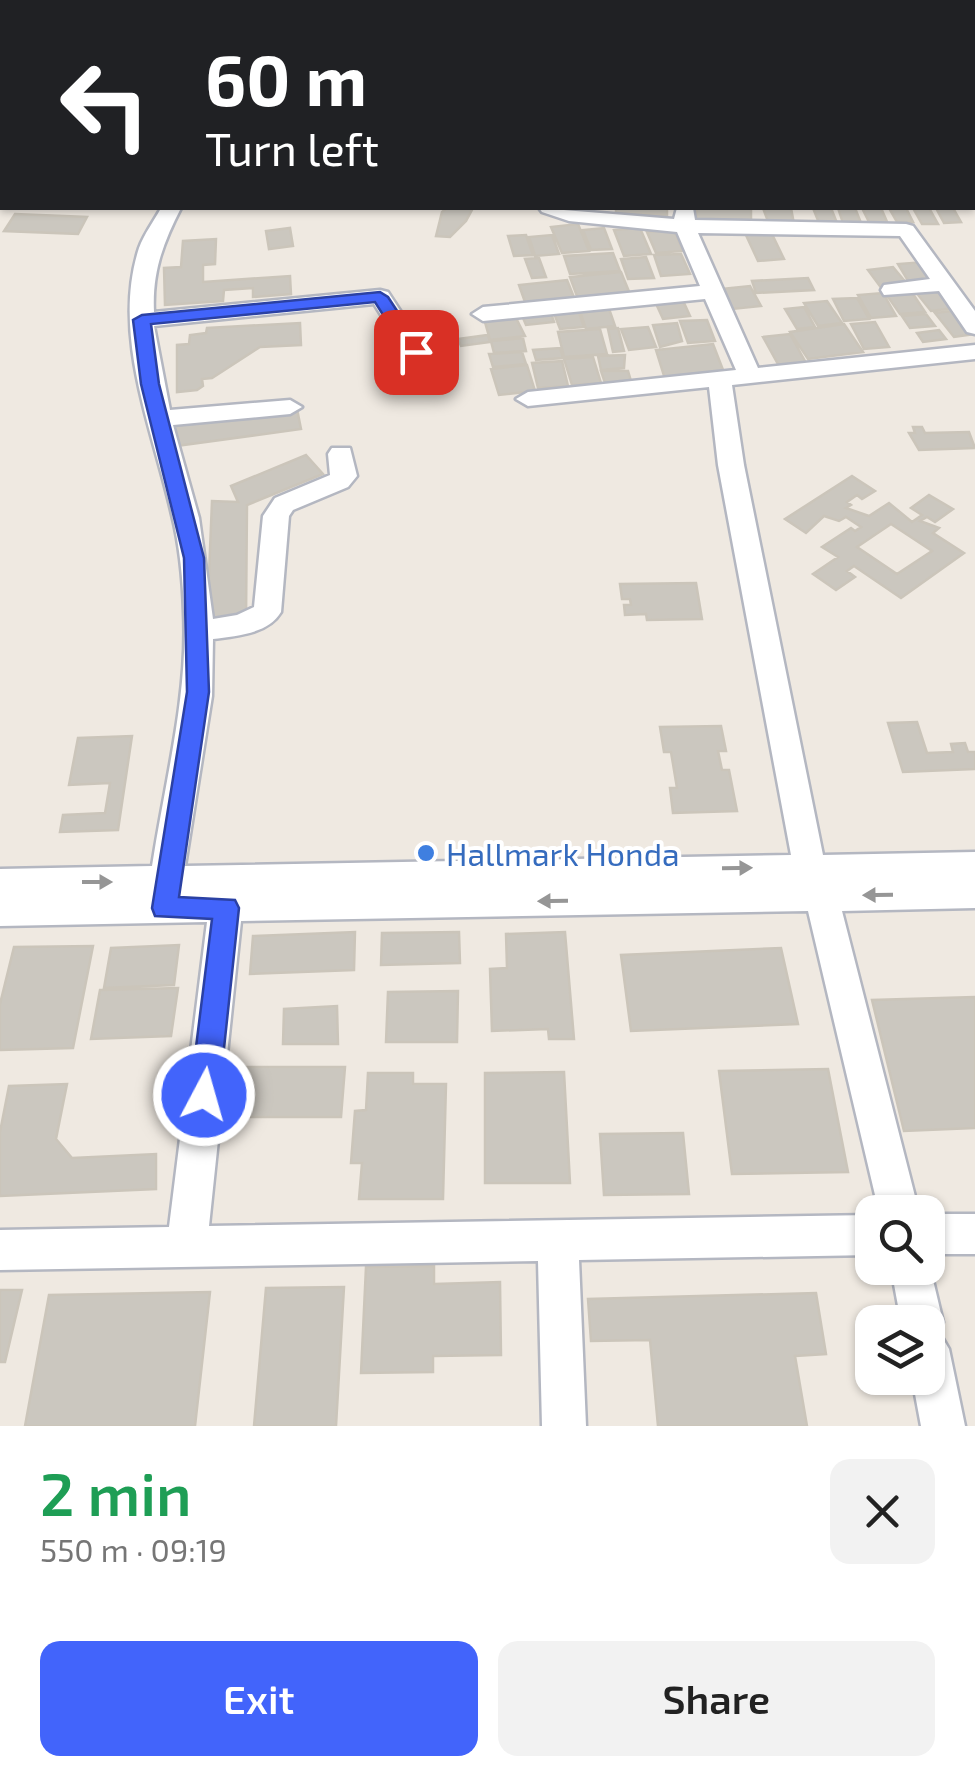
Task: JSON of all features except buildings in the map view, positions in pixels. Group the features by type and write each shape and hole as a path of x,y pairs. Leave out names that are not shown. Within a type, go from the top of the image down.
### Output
{"street":[{"path":"166,895 198,692 194,558 159,418 142,320 148,244 169,210"},
{"path":"551,210 576,216 685,216 799,231 906,230 975,327"},
{"path":"685,216 711,292 751,378"},
{"path":"892,290 945,284"},
{"path":"483,314 711,292"},
{"path":"142,320 380,297 433,379"},
{"path":"528,399 720,382 974,349"},
{"path":"720,382 731,465 815,881 895,1195"},
{"path":"159,418 290,407"},
{"path":"196,631 243,625 267,612 276,516 284,504 344,476 341,454"},
{"path":"0,883 166,895 226,908 815,881 975,866"},
{"path":"0,910 166,895 815,881 975,894"},
{"path":"188,1244 226,908"},
{"path":"945,1234 975,1234"},
{"path":"0,1250 855,1235"},
{"path":"558,1240 564,1426"},
{"path":"937,1395 943,1426"}],"place":[{"name":"Hallmark Honda","path":"426,853"}],"route":[{"path":"204,1095 226,908 164,908 198,692 194,558 150,384 142,320 380,297 416,352"}]}
